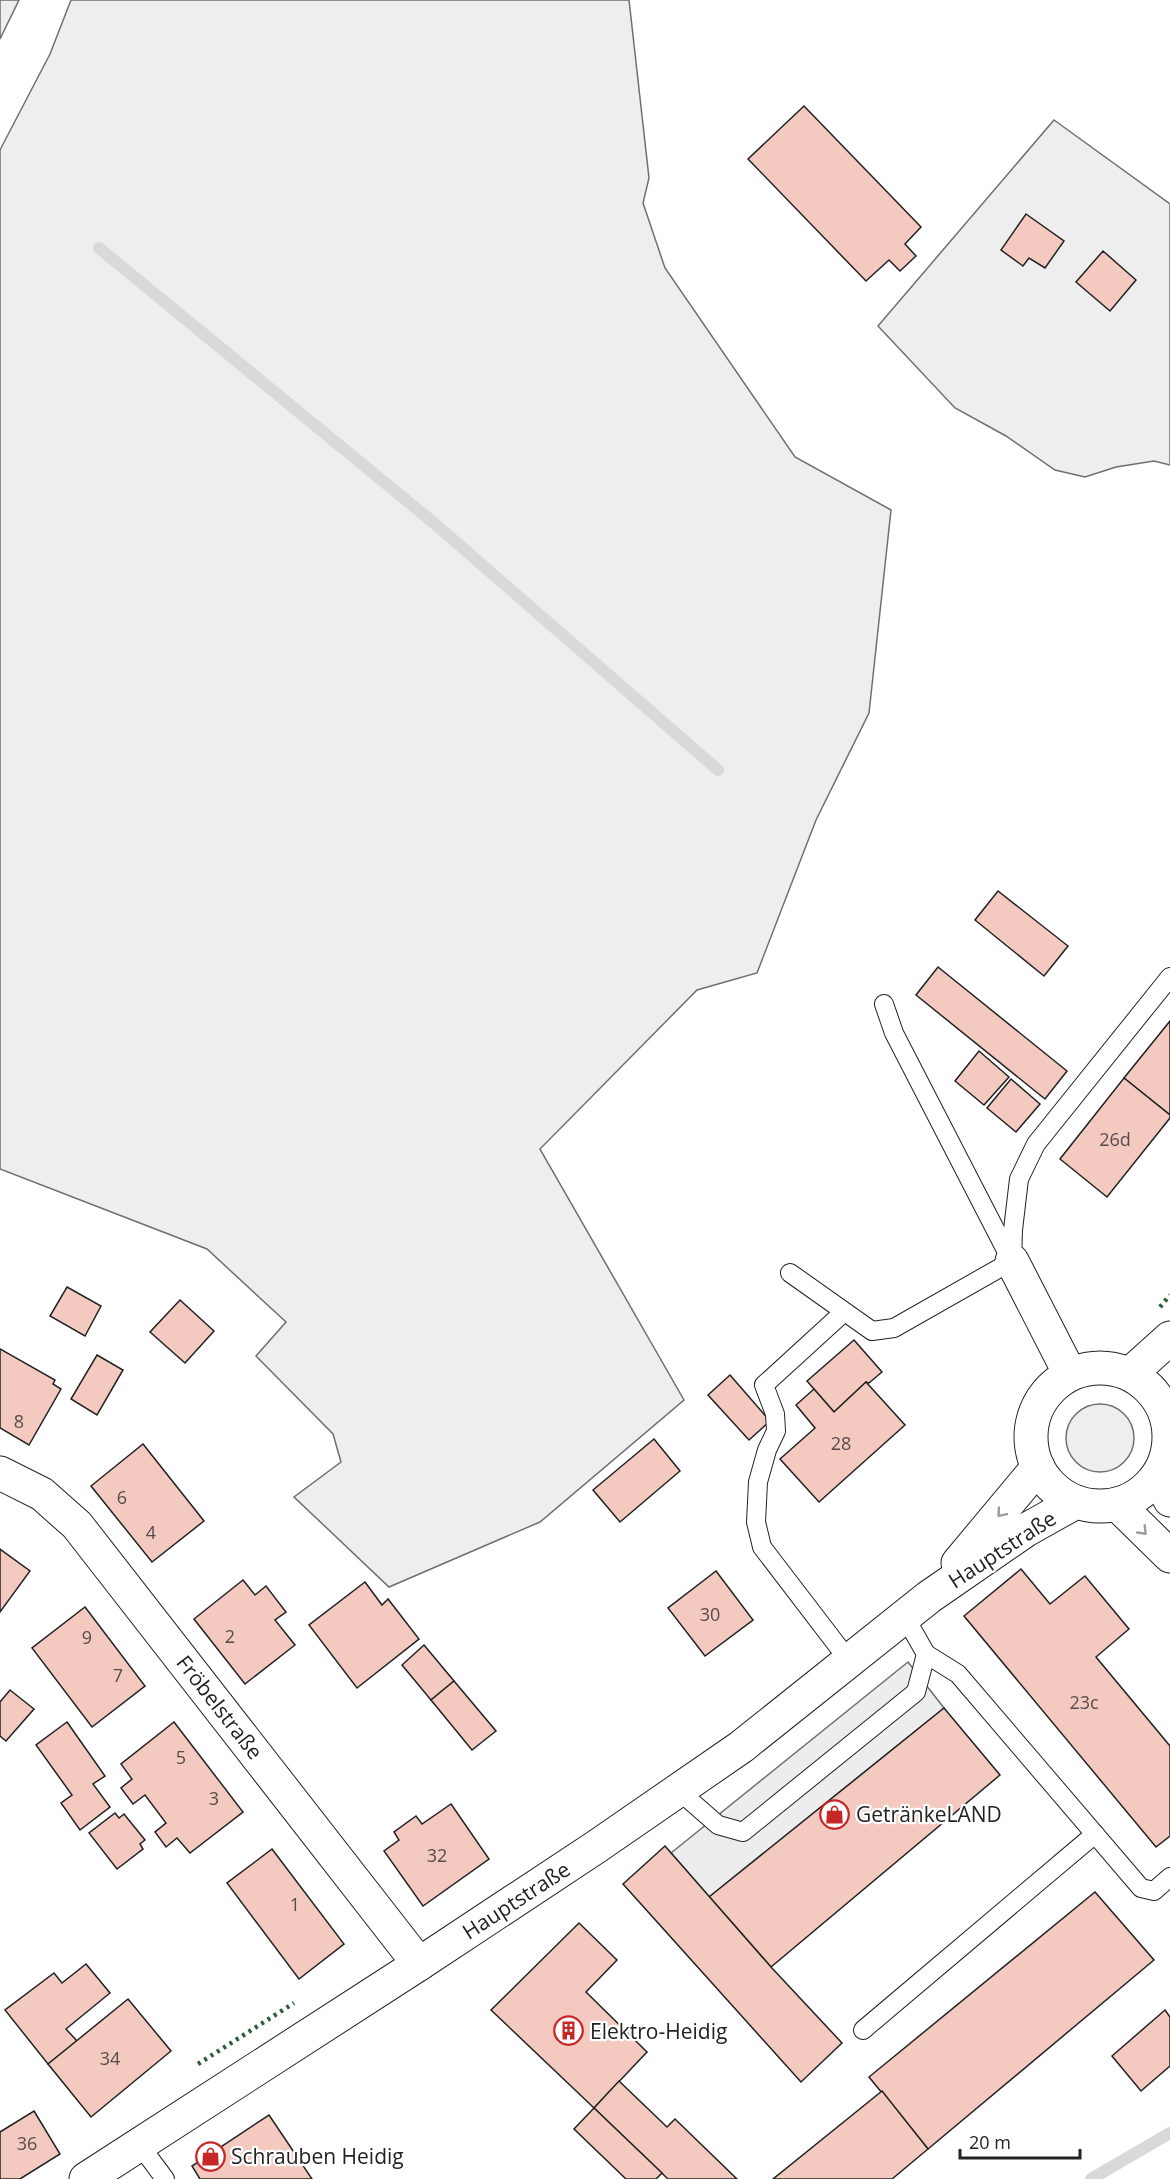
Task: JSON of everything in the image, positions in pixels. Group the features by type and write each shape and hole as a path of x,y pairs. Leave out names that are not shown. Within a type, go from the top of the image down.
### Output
{"main road":[{"path":"1012,1262 1070,1374"},
{"path":"1130,1374 1170,1338"},
{"path":"1115,1368 1130,1374 1166,1400 1169,1448 1164,1488 1141,1493 1117,1504 1090,1506 1076,1502 1061,1494 1047,1482 1032,1453 1030,1437 1037,1407 1056,1383 1084,1369 1115,1368"},
{"name":"Hauptstraße","path":"917,1607 1038,1467"},
{"name":"Fröbelstraße","path":"0,1473 42,1494 77,1525 419,1964"},
{"name":"Hauptstraße","path":"86,2179 419,1964 741,1747 917,1607 1026,1530 1076,1502"},
{"path":"1117,1504 1170,1556"}],"lane":[{"path":"1012,1262 1019,1179 1036,1144 1170,977"},
{"path":"884,1004 894,1033 1012,1262"},
{"path":"790,1273 872,1331 894,1328 1012,1262"},
{"path":"844,1311 764,1385 774,1414 776,1431 767,1450 758,1482 756,1522 762,1547 850,1662"},
{"path":"678,1790 718,1825 743,1832 916,1692 926,1654 917,1607"},
{"path":"926,1654 958,1674 1141,1888 1154,1891 1170,1877"},
{"path":"863,2030 1095,1834"},
{"path":"139,2144 165,2179"}],"shaded area":[{"path":"0,0 19,0 0,39"},
{"path":"71,0 629,0 649,178 643,203 665,268 795,457 891,510 869,713 816,820 757,973 697,990 540,1149 684,1400 540,1522 389,1587 294,1497 341,1462 333,1434 256,1356 286,1322 207,1249 0,1169 0,150 50,54"},
{"path":"1054,120 1170,204 1170,465 1154,461 1116,467 1085,477 1055,470 1006,436 955,408 878,326"},
{"path":"1107,1404 1119,1410 1128,1419 1134,1431 1132,1451 1124,1462 1107,1472 1093,1472 1076,1462 1068,1451 1066,1431 1076,1414 1087,1406"},
{"path":"908,1662 944,1708 709,1897 671,1853"}],"building":[{"path":"804,106 921,227 905,244 916,256 900,271 889,260 866,281 748,159"},
{"path":"1026,214 1064,241 1045,268 1029,258 1023,266 1001,250"},
{"path":"1103,251 1136,280 1110,311 1076,282"},
{"path":"998,891 1068,946 1044,976 975,920"},
{"path":"938,967 1067,1071 1045,1099 916,995"},
{"path":"1170,1021 1170,1115 1124,1078"},
{"path":"979,1051 1009,1077 984,1105 955,1081"},
{"path":"1124,1078 1170,1115 1170,1118 1107,1197 1060,1159"},
{"path":"1011,1079 1040,1104 1016,1132 987,1108"},
{"path":"67,1287 101,1306 85,1336 50,1316"},
{"path":"180,1300 214,1331 185,1363 150,1332"},
{"path":"854,1340 882,1372 869,1383 866,1382 834,1412 807,1381"},
{"path":"0,1349 55,1380 53,1384 61,1389 29,1445 0,1428"},
{"path":"97,1355 123,1370 97,1415 71,1399"},
{"path":"730,1375 770,1421 749,1440 708,1395"},
{"path":"866,1382 905,1425 819,1502 780,1459 815,1428 796,1405 814,1389 834,1412"},
{"path":"654,1439 680,1471 620,1522 593,1490"},
{"path":"143,1444 204,1521 152,1562 91,1486"},
{"path":"0,1549 30,1571 0,1612"},
{"path":"1021,1569 1050,1604 1085,1576 1129,1629 1096,1657 1170,1746 1170,1836 1156,1847 964,1616"},
{"path":"716,1571 753,1620 705,1656 668,1608"},
{"path":"243,1580 255,1595 266,1586 286,1612 275,1620 295,1645 245,1684 194,1619"},
{"path":"365,1582 382,1605 388,1599 419,1639 357,1688 309,1625"},
{"path":"85,1607 145,1686 92,1727 32,1648"},
{"path":"424,1645 454,1681 431,1700 402,1665"},
{"path":"454,1681 496,1731 472,1750 431,1700"},
{"path":"10,1690 34,1709 6,1741 0,1736 0,1702"},
{"path":"944,1708 1000,1775 771,1967 709,1897"},
{"path":"67,1722 105,1776 93,1784 110,1807 80,1830 61,1803 72,1795 36,1745"},
{"path":"174,1722 243,1812 190,1853 177,1838 166,1847 155,1832 166,1823 145,1795 133,1804 121,1788 132,1779 121,1764"},
{"path":"451,1804 489,1859 423,1906 384,1851 399,1840 394,1832 416,1816 422,1824"},
{"path":"115,1813 119,1818 124,1814 145,1840 140,1844 143,1849 117,1869 89,1833"},
{"path":"665,1846 771,1967 842,2043 801,2082 623,1884"},
{"path":"272,1849 344,1944 299,1979 227,1883"},
{"path":"1095,1892 1154,1960 928,2149 869,2077"},
{"name":"Elektro-Heidig","path":"579,1923 617,1960 586,1992 647,2052 594,2108 491,2010"},
{"path":"86,1964 110,1993 66,2029 77,2041 48,2064 5,2010 54,1973 62,1983"},
{"path":"128,1999 171,2051 91,2117 48,2064"},
{"path":"1165,2010 1170,2017 1170,2066 1141,2091 1112,2056"},
{"path":"619,2081 667,2127 675,2119 737,2179 668,2179 594,2108"},
{"path":"882,2091 928,2149 892,2179 773,2179"},
{"path":"594,2108 662,2173 656,2179 626,2179 574,2129"},
{"path":"34,2111 60,2154 20,2179 0,2179 0,2132"},
{"path":"269,2115 312,2179 200,2179 192,2166"}],"waterway":[{"path":"99,248 434,523 718,770"},
{"path":"1091,2179 1170,2133"}],"hedge":[{"path":"1160,1307 1170,1295"},
{"path":"198,2064 294,2003"}],"place":[{"name":"GetränkeLAND","path":"835,1814"},
{"name":"Elektro-Heidig","path":"569,2031"},
{"name":"Schrauben Heidig","path":"210,2156"}]}
